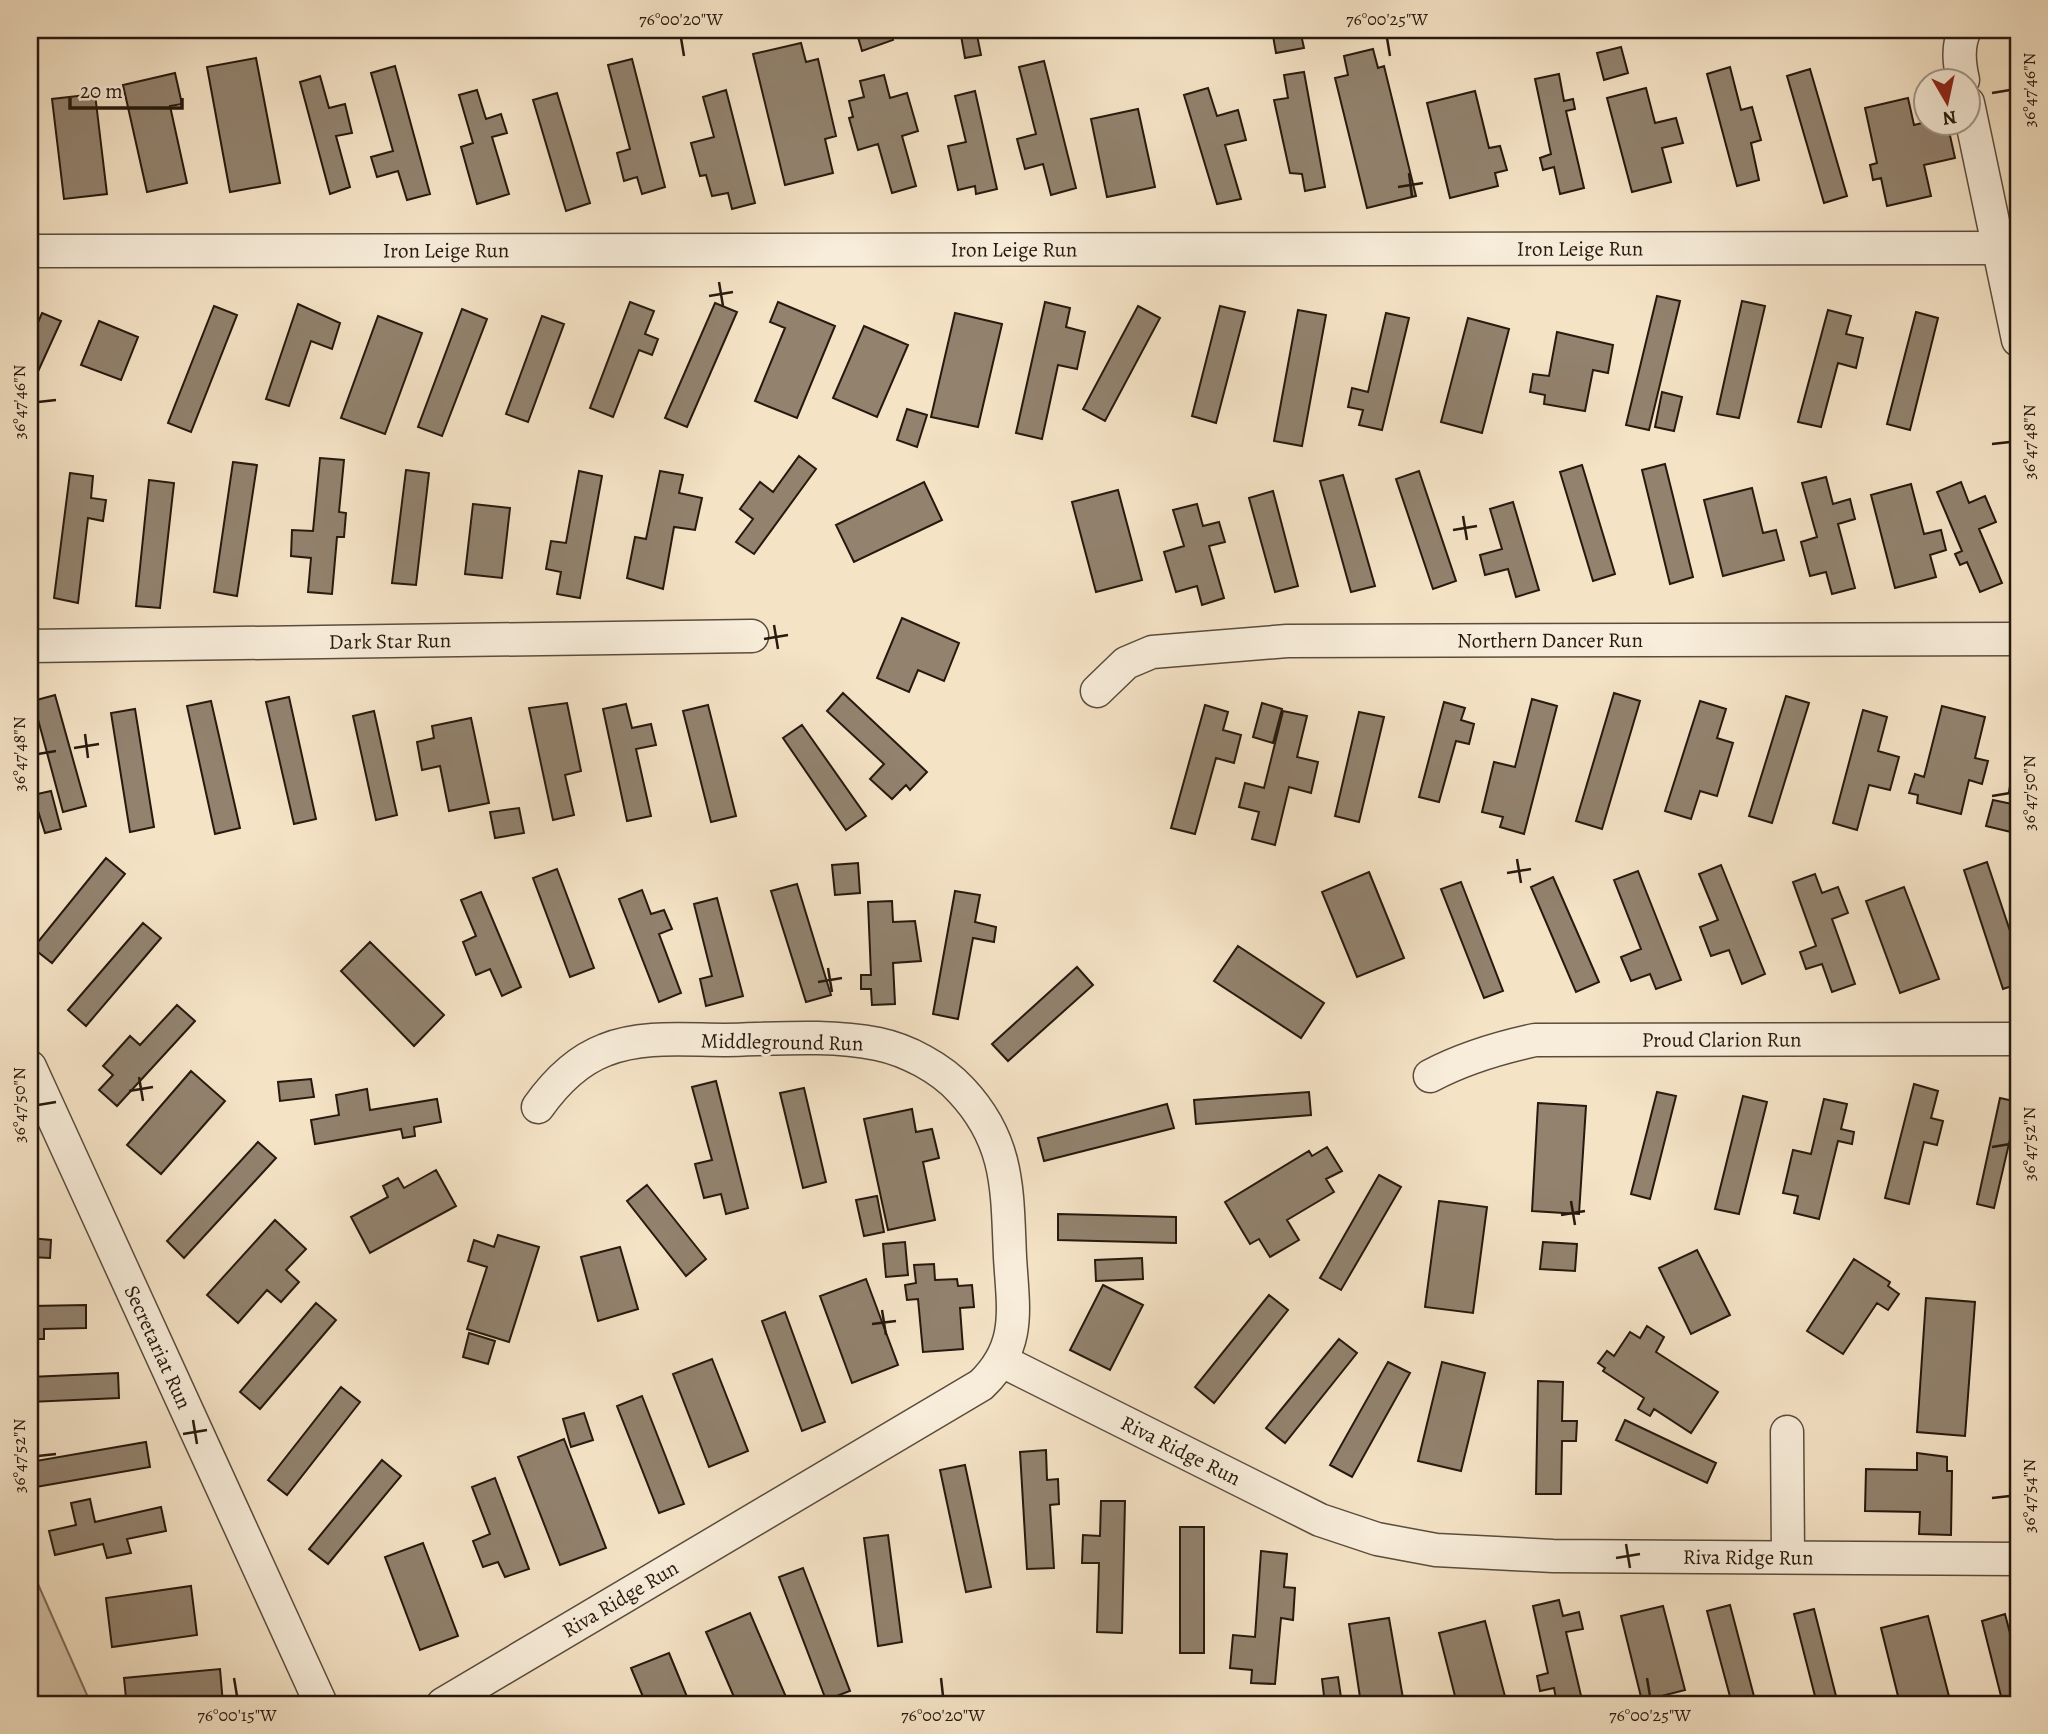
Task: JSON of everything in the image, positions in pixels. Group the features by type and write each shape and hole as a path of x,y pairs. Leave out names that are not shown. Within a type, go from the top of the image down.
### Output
{"street":[{"path":"1960,66 1962,36 1965,30"},
{"path":"1977,136 2008,248 2018,340"},
{"name":"Iron Leige Run","path":"30,251 2008,248"},
{"name":"Dark Star Run","path":"30,646 752,636"},
{"name":"Northern Dancer Run","path":"1097,691 1126,663 1152,652 1287,641 2018,639"},
{"name":"Middleground Run","path":"538,1108 554,1085 580,1062 605,1049 639,1041 838,1038 881,1045 930,1064 959,1087 979,1111 1000,1151 1007,1181 1012,1335 1002,1361"},
{"name":"Proud Clarion Run","path":"1430,1076 1475,1055 1535,1040 2018,1039"},
{"name":"Secretariat Run","path":"30,1067 321,1704"},
{"name":"Riva Ridge Run","path":"443,1704 981,1385 1002,1361 1320,1520 1377,1539 1436,1550 1553,1556 2018,1559"},
{"path":"1787,1432 1788,1556"}],"shaded area":[{"path":"30,1566 91,1704 30,1704"}],"building":[{"path":"856,30 890,30 893,40 862,51"},
{"path":"960,30 976,30 981,55 965,58"},
{"path":"1272,30 1300,30 1304,48 1276,53"},
{"path":"801,43 806,62 818,59 836,136 825,139 833,173 785,185 753,54"},
{"path":"1621,47 1628,73 1604,80 1597,53"},
{"path":"1373,49 1378,68 1384,66 1416,196 1367,208 1335,78 1348,75 1344,56"},
{"path":"256,58 280,183 230,192 207,67"},
{"path":"632,59 665,187 642,194 637,177 624,181 617,153 630,149 608,65"},
{"path":"1044,61 1076,188 1051,195 1043,164 1025,169 1017,139 1036,134 1019,67"},
{"path":"395,66 430,194 407,200 398,171 377,177 371,157 393,151 371,73"},
{"path":"1730,67 1741,110 1752,107 1761,140 1751,143 1759,180 1737,186 1707,74"},
{"path":"1810,69 1847,196 1824,203 1787,76"},
{"path":"1304,72 1325,187 1305,191 1302,174 1290,173 1274,100 1288,98 1284,75"},
{"path":"175,73 182,104 170,106 187,183 147,192 123,85"},
{"path":"1559,74 1564,101 1573,99 1575,109 1566,111 1584,188 1560,194 1554,167 1543,170 1540,158 1551,154 1535,79"},
{"path":"884,75 890,98 907,93 918,131 902,136 916,186 892,193 878,144 858,150 849,118 853,117 849,101 864,97 860,81"},
{"path":"320,76 329,108 345,104 352,133 336,136 350,187 330,194 300,82"},
{"path":"1208,88 1217,116 1238,110 1246,140 1225,145 1241,199 1217,204 1184,95"},
{"path":"1646,88 1655,123 1676,118 1683,143 1662,148 1671,182 1632,192 1607,98"},
{"path":"477,90 486,119 501,114 507,133 492,137 509,194 477,204 461,147 473,143 459,95"},
{"path":"726,90 755,203 732,209 728,193 712,196 706,175 700,176 691,143 714,137 703,97"},
{"path":"975,91 997,189 976,194 975,186 958,190 948,146 966,142 955,96"},
{"path":"1475,91 1489,148 1500,146 1507,170 1495,173 1498,186 1450,198 1427,103"},
{"path":"557,93 590,203 566,211 533,100"},
{"path":"95,94 107,194 64,199 52,99"},
{"path":"1908,98 1912,136 1950,136 1955,158 1924,165 1931,196 1887,206 1881,178 1873,180 1870,165 1877,163 1865,108"},
{"path":"1138,109 1155,187 1107,197 1091,119"},
{"path":"1657,296 1680,301 1649,430 1626,425"},
{"path":"1742,301 1765,306 1739,418 1717,414"},
{"path":"630,302 654,311 645,334 658,339 652,355 639,350 613,417 590,408"},
{"path":"778,302 835,326 797,418 755,401 785,328 770,322"},
{"path":"1045,302 1070,308 1066,327 1085,332 1077,369 1058,365 1042,439 1016,433"},
{"path":"715,303 737,312 687,427 665,418"},
{"path":"298,304 340,323 332,349 311,341 289,406 266,399"},
{"path":"214,306 237,315 191,432 168,423"},
{"path":"1138,306 1160,318 1105,421 1083,409"},
{"path":"1220,306 1245,312 1216,423 1192,416"},
{"path":"462,309 487,319 442,436 418,427"},
{"path":"1298,310 1326,315 1302,446 1274,441"},
{"path":"1828,310 1851,316 1846,334 1863,338 1856,368 1838,363 1821,427 1798,422"},
{"path":"1916,312 1938,318 1910,430 1887,424"},
{"path":"42,313 61,321 30,389 30,341"},
{"path":"955,313 1002,324 978,427 931,417"},
{"path":"1386,313 1409,318 1382,430 1359,425 1363,410 1348,407 1352,388 1368,392"},
{"path":"378,316 422,333 385,434 341,418"},
{"path":"542,316 564,324 528,422 506,414"},
{"path":"1468,318 1509,329 1482,433 1441,422"},
{"path":"99,321 138,337 121,380 81,365"},
{"path":"864,326 908,345 877,417 833,398"},
{"path":"1557,332 1613,345 1608,373 1593,370 1585,411 1544,404 1545,395 1530,392 1533,374 1549,376"},
{"path":"1662,392 1682,397 1674,431 1655,427"},
{"path":"907,409 927,415 917,447 897,440"},
{"path":"799,456 816,469 754,554 736,542 753,519 740,509 760,482 773,492"},
{"path":"320,458 344,460 339,512 346,513 344,537 337,537 332,594 308,592 311,558 291,556 292,530 313,531"},
{"path":"233,462 257,465 237,596 214,592"},
{"path":"1665,464 1693,577 1670,584 1642,470"},
{"path":"1582,465 1615,574 1593,581 1560,472"},
{"path":"406,470 429,473 416,585 392,583"},
{"path":"579,471 602,476 580,598 557,594 561,572 546,569 551,541 566,543"},
{"path":"660,471 683,475 679,493 702,498 695,530 674,527 663,589 627,578 635,537 646,539"},
{"path":"1419,471 1456,581 1433,589 1396,479"},
{"path":"70,473 93,476 91,498 106,500 103,521 88,518 78,603 54,598"},
{"path":"1343,475 1375,586 1351,592 1320,481"},
{"path":"1826,477 1833,504 1850,499 1855,519 1838,524 1855,588 1832,594 1826,572 1810,576 1801,542 1817,537 1802,483"},
{"path":"149,480 174,483 160,608 136,606"},
{"path":"924,482 942,520 854,562 836,525"},
{"path":"1961,482 1969,503 1985,496 1996,522 1979,529 2002,583 1980,592 1967,562 1960,565 1955,554 1962,551 1937,492"},
{"path":"1911,484 1924,534 1941,530 1946,550 1930,555 1936,577 1895,588 1871,495"},
{"path":"1752,488 1763,533 1776,530 1784,560 1723,576 1704,500"},
{"path":"1118,490 1142,580 1096,592 1072,502"},
{"path":"1273,491 1298,586 1275,592 1249,498"},
{"path":"1513,502 1539,590 1516,597 1508,569 1485,575 1480,555 1502,549 1490,509"},
{"path":"473,504 510,508 502,578 465,574"},
{"path":"1197,504 1203,526 1219,522 1225,542 1209,546 1224,598 1202,605 1197,586 1176,592 1164,552 1184,546 1173,510"},
{"path":"902,618 959,643 944,681 918,670 909,692 877,678"},
{"path":"843,693 927,772 910,790 906,785 892,799 870,779 884,764 827,711"},
{"path":"1614,693 1640,701 1602,829 1576,821"},
{"path":"55,695 86,806 63,812 33,701"},
{"path":"1786,696 1809,703 1772,823 1749,816"},
{"path":"289,697 316,819 294,824 266,702"},
{"path":"1532,699 1557,706 1524,834 1500,827 1503,817 1482,812 1494,762 1515,767"},
{"path":"211,701 240,828 215,834 187,706"},
{"path":"1700,701 1726,709 1717,738 1733,743 1717,796 1700,791 1691,819 1665,811"},
{"path":"1444,702 1465,708 1461,720 1474,724 1469,744 1456,741 1439,802 1419,797"},
{"path":"567,703 581,771 565,775 574,815 553,820 529,708"},
{"path":"1262,703 1282,709 1273,743 1253,737"},
{"path":"626,704 632,728 651,724 656,745 636,749 651,816 627,821 603,709"},
{"path":"708,705 736,816 711,822 683,711"},
{"path":"1205,705 1228,712 1223,730 1241,735 1234,763 1216,758 1195,834 1171,828"},
{"path":"1942,706 1985,717 1975,758 1988,761 1982,784 1969,780 1961,814 1917,803 1918,795 1909,793 1915,774 1924,777"},
{"path":"135,709 154,827 130,832 111,713"},
{"path":"1863,710 1887,717 1878,751 1899,757 1890,790 1869,785 1857,830 1833,823"},
{"path":"374,711 397,815 376,820 353,716"},
{"path":"1283,711 1307,716 1297,757 1318,762 1311,793 1289,787 1275,845 1252,839 1259,812 1239,807 1245,783 1264,788"},
{"path":"1359,712 1384,717 1359,822 1335,816"},
{"path":"471,718 489,803 449,811 440,766 422,770 417,742 434,738 432,726"},
{"path":"802,725 866,816 846,830 783,738"},
{"path":"2018,739 2018,793 2009,792"},
{"path":"51,791 61,829 45,833 33,795"},
{"path":"1993,800 2017,805 2011,832 1986,826"},
{"path":"519,808 524,833 495,838 490,812"},
{"path":"106,858 125,874 52,963 33,948"},
{"path":"1987,862 2018,955 2018,984 2003,989 1964,870"},
{"path":"858,863 860,893 835,895 832,865"},
{"path":"1721,865 1765,974 1742,984 1729,950 1711,956 1700,927 1718,920 1699,874"},
{"path":"557,869 594,968 570,977 533,878"},
{"path":"1638,871 1681,980 1656,989 1650,974 1631,981 1621,957 1641,949 1614,880"},
{"path":"1369,872 1404,958 1357,977 1322,892"},
{"path":"1815,874 1822,893 1838,887 1848,913 1832,919 1855,984 1832,992 1822,964 1806,969 1800,952 1816,946 1793,882"},
{"path":"1553,877 1599,982 1576,992 1531,887"},
{"path":"1461,882 1503,991 1484,998 1441,889"},
{"path":"797,884 831,995 806,1002 771,891"},
{"path":"1904,887 1939,979 1900,993 1866,901"},
{"path":"642,890 651,914 664,910 672,929 659,934 681,993 659,1002 619,899"},
{"path":"955,891 980,895 975,922 996,927 994,942 973,938 958,1019 933,1014"},
{"path":"481,892 521,987 502,996 490,969 476,975 463,942 476,936 461,900"},
{"path":"717,898 743,996 706,1006 700,979 712,976 694,904"},
{"path":"892,901 893,922 915,921 921,961 893,963 895,1004 872,1005 871,989 861,989 861,975 871,975 868,902"},
{"path":"143,923 161,938 86,1026 68,1010"},
{"path":"370,942 444,1015 414,1046 341,971"},
{"path":"1238,946 1324,1003 1301,1038 1214,981"},
{"path":"1077,967 1093,985 1008,1061 992,1044"},
{"path":"177,1005 195,1021 117,1106 99,1090 113,1075 103,1066 130,1036 140,1045"},
{"path":"191,1071 225,1101 161,1174 127,1145"},
{"path":"311,1079 314,1097 280,1101 278,1082"},
{"path":"716,1081 748,1208 726,1214 721,1194 704,1198 695,1164 712,1160 692,1087"},
{"path":"1914,1084 1938,1091 1931,1118 1943,1121 1937,1145 1924,1142 1909,1204 1885,1198"},
{"path":"804,1088 826,1182 803,1188 780,1093"},
{"path":"367,1089 370,1110 437,1099 441,1122 414,1127 415,1136 403,1138 401,1129 315,1144 311,1120 339,1115 336,1095"},
{"path":"1309,1092 1311,1115 1196,1124 1194,1100"},
{"path":"1657,1092 1676,1096 1650,1199 1631,1194"},
{"path":"1743,1096 1767,1102 1739,1214 1715,1209"},
{"path":"2000,1098 2018,1102 2018,1105 1994,1208 1977,1204"},
{"path":"1824,1099 1847,1104 1841,1129 1854,1132 1852,1144 1838,1141 1819,1219 1794,1213 1798,1196 1783,1193 1793,1150 1811,1154"},
{"path":"1538,1103 1586,1106 1579,1214 1532,1211"},
{"path":"1167,1104 1174,1128 1044,1161 1038,1138"},
{"path":"912,1109 916,1132 932,1129 939,1158 923,1162 935,1220 888,1230 864,1119"},
{"path":"258,1142 276,1158 184,1258 167,1241"},
{"path":"1327,1147 1342,1171 1326,1179 1334,1192 1287,1220 1299,1240 1270,1257 1259,1239 1250,1244 1225,1202 1309,1151 1312,1156"},
{"path":"436,1170 456,1206 370,1253 351,1217 388,1197 383,1186 398,1178 404,1188"},
{"path":"1379,1175 1401,1187 1341,1290 1320,1278"},
{"path":"647,1185 706,1259 686,1276 627,1201"},
{"path":"877,1196 884,1232 864,1236 856,1200"},
{"path":"1439,1201 1487,1207 1473,1313 1425,1307"},
{"path":"1058,1214 1176,1217 1176,1243 1058,1240"},
{"path":"275,1220 306,1249 286,1270 299,1282 281,1302 267,1290 238,1323 207,1295"},
{"path":"498,1235 539,1247 509,1342 467,1329 487,1267 468,1261 474,1240 494,1247"},
{"path":"30,1238 51,1240 50,1258 30,1257"},
{"path":"905,1242 908,1275 886,1277 883,1244"},
{"path":"1543,1242 1577,1244 1575,1271 1540,1269"},
{"path":"620,1247 638,1309 598,1321 581,1257"},
{"path":"1697,1250 1730,1315 1691,1334 1659,1268"},
{"path":"1142,1258 1143,1279 1096,1281 1095,1260"},
{"path":"1854,1259 1890,1282 1888,1286 1899,1294 1888,1310 1877,1303 1843,1354 1807,1331"},
{"path":"934,1264 935,1280 957,1279 958,1286 972,1285 974,1307 960,1308 963,1349 923,1352 918,1299 907,1300 905,1285 916,1283 914,1265"},
{"path":"866,1279 898,1365 852,1383 820,1296"},
{"path":"1103,1285 1143,1305 1110,1370 1070,1350"},
{"path":"1269,1295 1288,1310 1214,1403 1195,1387"},
{"path":"1926,1298 1975,1302 1965,1436 1917,1432"},
{"path":"316,1303 336,1320 260,1409 240,1392"},
{"path":"86,1305 86,1328 44,1329 44,1339 30,1339 30,1306"},
{"path":"785,1312 825,1422 802,1431 762,1321"},
{"path":"1647,1326 1664,1337 1656,1352 1718,1392 1691,1433 1654,1409 1650,1416 1638,1409 1644,1398 1603,1371 1605,1368 1598,1363 1607,1351 1614,1356 1630,1332 1640,1338"},
{"path":"469,1333 495,1341 488,1364 463,1357"},
{"path":"1339,1339 1357,1353 1285,1443 1266,1428"},
{"path":"712,1359 748,1451 709,1467 673,1374"},
{"path":"1388,1362 1410,1373 1352,1477 1330,1465"},
{"path":"1442,1362 1485,1373 1461,1471 1418,1461"},
{"path":"118,1373 119,1398 30,1402 30,1377"},
{"path":"1538,1381 1563,1382 1562,1421 1577,1421 1576,1441 1562,1441 1561,1494 1536,1494"},
{"path":"341,1387 360,1402 287,1495 268,1480"},
{"path":"642,1396 684,1504 659,1513 617,1406"},
{"path":"584,1413 593,1440 571,1447 563,1419"},
{"path":"1625,1420 1716,1463 1707,1483 1616,1440"},
{"path":"564,1439 606,1548 560,1565 518,1457"},
{"path":"146,1442 150,1467 30,1488 30,1462"},
{"path":"1046,1450 1047,1480 1058,1479 1059,1504 1050,1505 1054,1568 1027,1569 1020,1452"},
{"path":"1917,1453 1947,1457 1947,1471 1952,1471 1951,1535 1919,1534 1920,1512 1865,1511 1866,1469 1917,1470"},
{"path":"382,1460 401,1476 328,1564 309,1549"},
{"path":"965,1465 991,1587 966,1592 940,1470"},
{"path":"495,1478 529,1569 505,1577 498,1562 483,1567 473,1541 490,1534 472,1487"},
{"path":"90,1499 95,1522 161,1507 166,1531 127,1539 131,1553 107,1558 103,1544 55,1555 49,1531 76,1525 71,1503"},
{"path":"1101,1501 1125,1501 1122,1633 1097,1632 1099,1563 1082,1563 1083,1535 1100,1536"},
{"path":"1180,1527 1204,1527 1204,1653 1180,1653"},
{"path":"888,1535 902,1642 878,1646 864,1538"},
{"path":"423,1543 458,1636 420,1650 385,1557"},
{"path":"1261,1551 1287,1554 1284,1587 1295,1588 1293,1620 1281,1618 1275,1684 1251,1683 1252,1670 1230,1668 1233,1635 1255,1637"},
{"path":"803,1568 850,1691 826,1700 779,1577"},
{"path":"191,1586 197,1635 112,1647 106,1598"},
{"path":"1559,1600 1563,1616 1579,1612 1583,1629 1566,1632 1583,1704 1557,1704 1554,1688 1540,1691 1537,1676 1548,1673 1533,1606"},
{"path":"1730,1605 1756,1704 1732,1704 1707,1611"},
{"path":"1663,1606 1685,1690 1642,1701 1621,1616"},
{"path":"1814,1609 1838,1704 1817,1704 1794,1614"},
{"path":"750,1613 789,1704 737,1704 706,1632"},
{"path":"2005,1614 2018,1664 2018,1704 2003,1704 1982,1621"},
{"path":"1928,1616 1951,1704 1900,1704 1881,1628"},
{"path":"1389,1618 1404,1704 1361,1704 1349,1624"},
{"path":"1485,1621 1507,1704 1457,1704 1439,1633"},
{"path":"669,1653 690,1704 646,1704 631,1668"},
{"path":"220,1669 223,1704 152,1704 151,1696 126,1698 124,1678"},
{"path":"1338,1677 1342,1704 1325,1704 1322,1679"}]}
